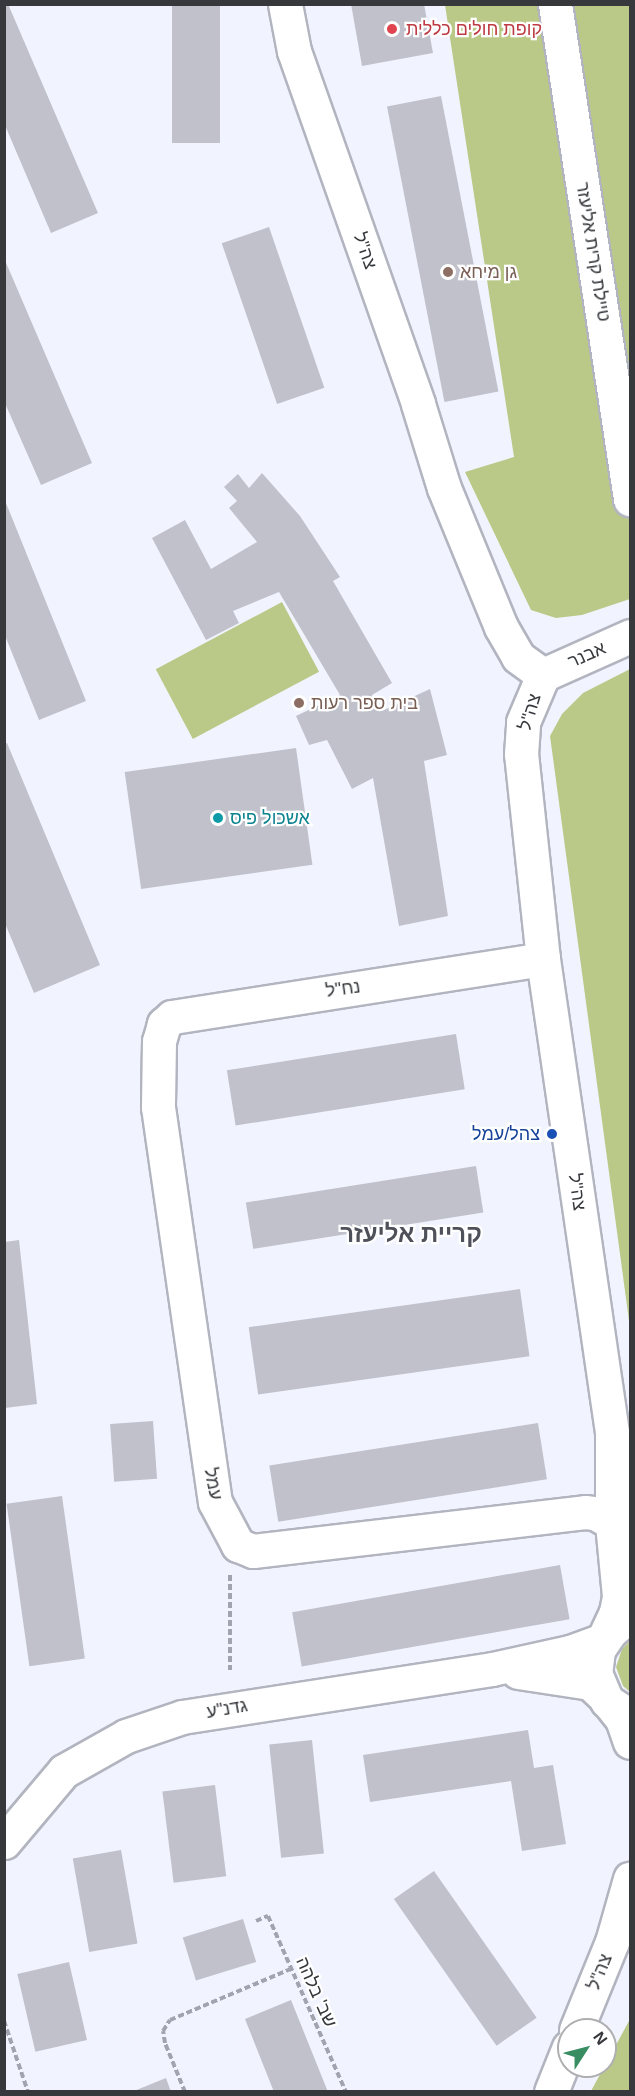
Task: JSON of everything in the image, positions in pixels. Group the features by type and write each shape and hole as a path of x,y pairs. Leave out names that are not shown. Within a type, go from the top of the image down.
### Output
{"street":[{"name":"צה\"ל","path":"285,4 294,51 414,393 444,488 501,627 518,657 543,675 523,722 521,754 543,959 612,1432 612,1522 619,1596 616,1612 595,1665 598,1683 615,1706"},
{"name":"טיילת קרית אליעזר","path":"555,4 630,499"},
{"name":"אבנר","path":"543,675 630,636"},
{"name":"נח\"ל","path":"159,1041 164,1024 172,1017 182,1013 543,959"},
{"name":"עמל","path":"159,1041 158,1107 215,1502 238,1545"},
{"name":"צה\"ל","path":"612,1432 630,1487"},
{"path":"238,1545 253,1551 585,1512 595,1513 612,1522"},
{"path":"603,1640 622,1622 630,1619"},
{"name":"גדנ\"ע","path":"4,1842 64,1771 126,1736 182,1717 492,1669 570,1652 603,1640"},
{"name":"גדנ\"ע","path":"492,1669 590,1683 615,1706"},
{"path":"615,1706 630,1742"},
{"name":"צה\"ל","path":"581,2018 612,1942 630,1879"},
{"path":"550,2091 557,2075"}],"path":[{"path":"230,1670 229,1552 238,1545"},
{"name":"שב' בלהה","path":"256,1921 268,1916 346,2091"},
{"path":"185,2091 165,2043 163,2031 170,2020 291,1969"},
{"path":"4,2021 28,2091"}],"green space":[{"path":"445,5 630,5 630,599 582,615 556,618 531,610 465,472 514,457"},
{"path":"282,602 319,672 193,739 156,669"},
{"path":"630,669 630,1328 550,736 562,714 583,693"},
{"path":"630,1641 630,1692 623,1686 616,1667 622,1649"},
{"path":"630,2018 630,2091 591,2091 598,2078 617,2078 617,2043"}],"building":[{"path":"4,4 8,4 98,213 51,233 4,123"},
{"path":"172,4 220,4 220,143 172,143"},
{"name":"קופת חולים כללית","path":"351,4 424,4 433,53 362,66"},
{"path":"441,96 498,391 444,402 387,106"},
{"path":"269,227 324,388 277,404 222,243"},
{"path":"4,258 92,463 41,485 4,401"},
{"path":"262,473 300,516 340,577 333,581 392,683 372,695 382,711 430,689 447,755 424,761 448,916 399,926 373,778 352,789 327,740 309,745 296,716 340,695 279,592 233,611 239,623 206,640 152,538 185,520 211,569 257,542 229,508 237,501 224,487 238,474 249,488"},
{"path":"4,498 86,701 39,720 4,633"},
{"path":"7,743 100,965 34,993 4,921 4,744"},
{"name":"אשכול פיס","path":"296,748 312,865 141,889 125,772"},
{"path":"456,1034 465,1089 236,1126 227,1070"},
{"path":"476,1166 483,1212 253,1249 246,1202"},
{"path":"19,1240 37,1404 5,1408 5,1242"},
{"path":"520,1289 529,1356 258,1394 249,1327"},
{"path":"153,1421 157,1479 114,1482 110,1424"},
{"path":"538,1423 547,1479 278,1522 269,1466"},
{"path":"62,1496 85,1658 29,1666 7,1504"},
{"path":"560,1565 570,1619 302,1666 292,1612"},
{"path":"528,1730 534,1768 553,1765 566,1844 522,1851 511,1781 370,1802 363,1755"},
{"path":"312,1740 324,1853 281,1858 269,1744"},
{"path":"215,1785 226,1876 174,1883 162,1791"},
{"path":"121,1850 137,1944 89,1952 73,1859"},
{"path":"434,1871 537,2018 497,2046 394,1899"},
{"path":"243,1919 256,1962 196,1980 183,1937"},
{"path":"69,1962 87,2040 35,2052 17,1974"},
{"path":"291,2000 328,2092 274,2092 245,2019"},
{"path":"166,2078 171,2092 134,2092 134,2091"}],"place":[{"name":"קופת חולים כללית","path":"392,29"},
{"name":"גן מיחא","path":"448,272"},
{"name":"בית ספר רעות","path":"299,703"},
{"name":"אשכול פיס","path":"218,818"},
{"name":"צהל/עמל","path":"552,1134"}],"district":[{"name":"קריית אליעזר","path":"411,1234"}]}
